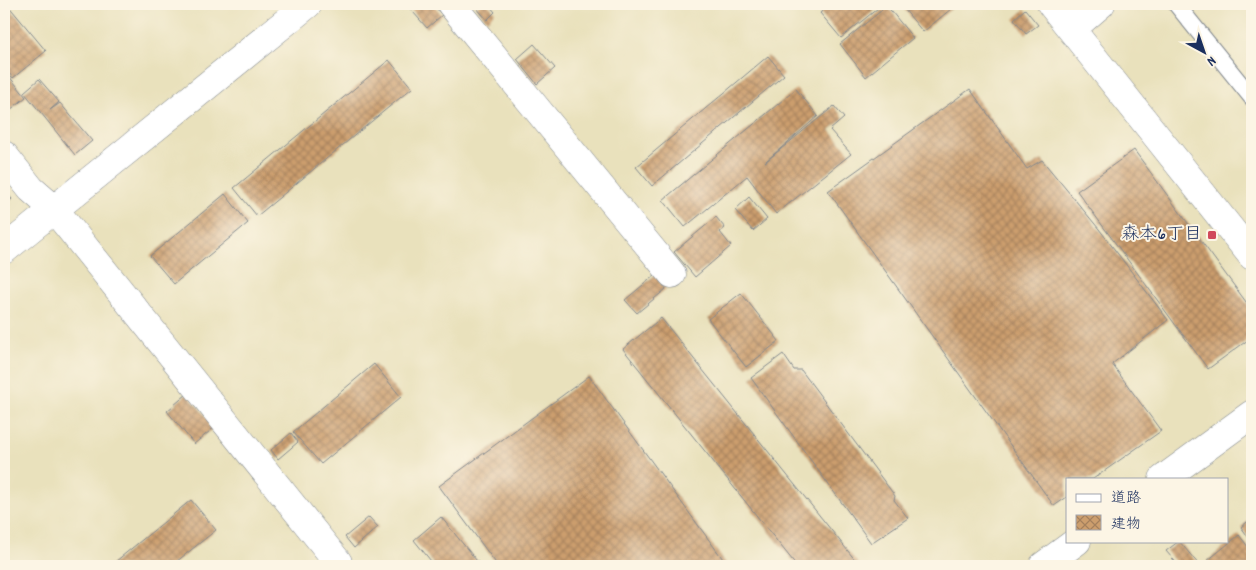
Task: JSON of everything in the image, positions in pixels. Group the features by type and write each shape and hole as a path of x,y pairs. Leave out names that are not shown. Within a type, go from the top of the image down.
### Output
{"street":[{"path":"4,250 308,4"},
{"path":"451,4 672,274"},
{"path":"1051,4 1252,256"},
{"path":"1072,29 1101,4"},
{"path":"4,155 31,189 54,209 338,562"},
{"path":"1164,478 1252,414"},
{"path":"1043,566 1076,542"}],"lane":[{"path":"1176,4 1252,98"}],"building":[{"path":"4,4 7,4 46,51 13,78 4,67"},
{"path":"406,4 433,4 442,15 427,28"},
{"path":"480,4 488,4 495,12 487,20 476,7"},
{"path":"831,4 883,4 841,38 820,13"},
{"path":"910,4 957,4 923,32 904,9"},
{"path":"887,6 913,38 866,77 840,44"},
{"path":"1025,9 1038,25 1026,34 1014,19"},
{"path":"534,44 555,68 537,84 517,59"},
{"path":"768,56 784,75 652,186 636,167"},
{"path":"389,60 412,88 257,216 234,188"},
{"path":"4,70 26,97 4,115"},
{"path":"39,79 59,102 50,110 60,103 92,141 75,155 24,92"},
{"path":"796,89 818,116 765,162 834,106 844,118 830,130 851,154 776,214 747,176 685,227 663,200"},
{"path":"970,89 1027,169 1042,160 1099,229 1168,320 1112,364 1161,431 1094,478 1066,478 1066,498 1054,506 828,191"},
{"path":"1134,150 1252,310 1252,337 1208,369 1077,191"},
{"path":"4,190 12,199 4,206"},
{"path":"225,194 248,223 174,284 150,256"},
{"path":"749,197 767,219 753,231 735,210"},
{"path":"716,217 725,228 720,232 731,246 695,277 674,252"},
{"path":"655,275 666,289 637,313 625,300"},
{"path":"741,293 779,341 746,367 708,319"},
{"path":"661,318 860,566 797,566 623,349"},
{"path":"783,354 794,370 801,370 895,496 894,500 908,518 871,543 751,378"},
{"path":"374,364 401,397 321,464 293,432"},
{"path":"589,376 728,566 498,566 439,486"},
{"path":"187,394 215,427 194,444 167,411"},
{"path":"291,433 298,442 278,459 271,450"},
{"path":"191,500 216,530 171,566 110,566"},
{"path":"369,517 378,527 354,548 345,537"},
{"path":"441,517 481,566 435,566 414,540"},
{"path":"1252,518 1252,542 1241,527"},
{"path":"1239,535 1252,552 1252,566 1211,566 1207,561"},
{"path":"1180,542 1200,566 1179,566 1166,551"}],"place":[{"name":"森本6丁目","path":"1212,235"}]}
